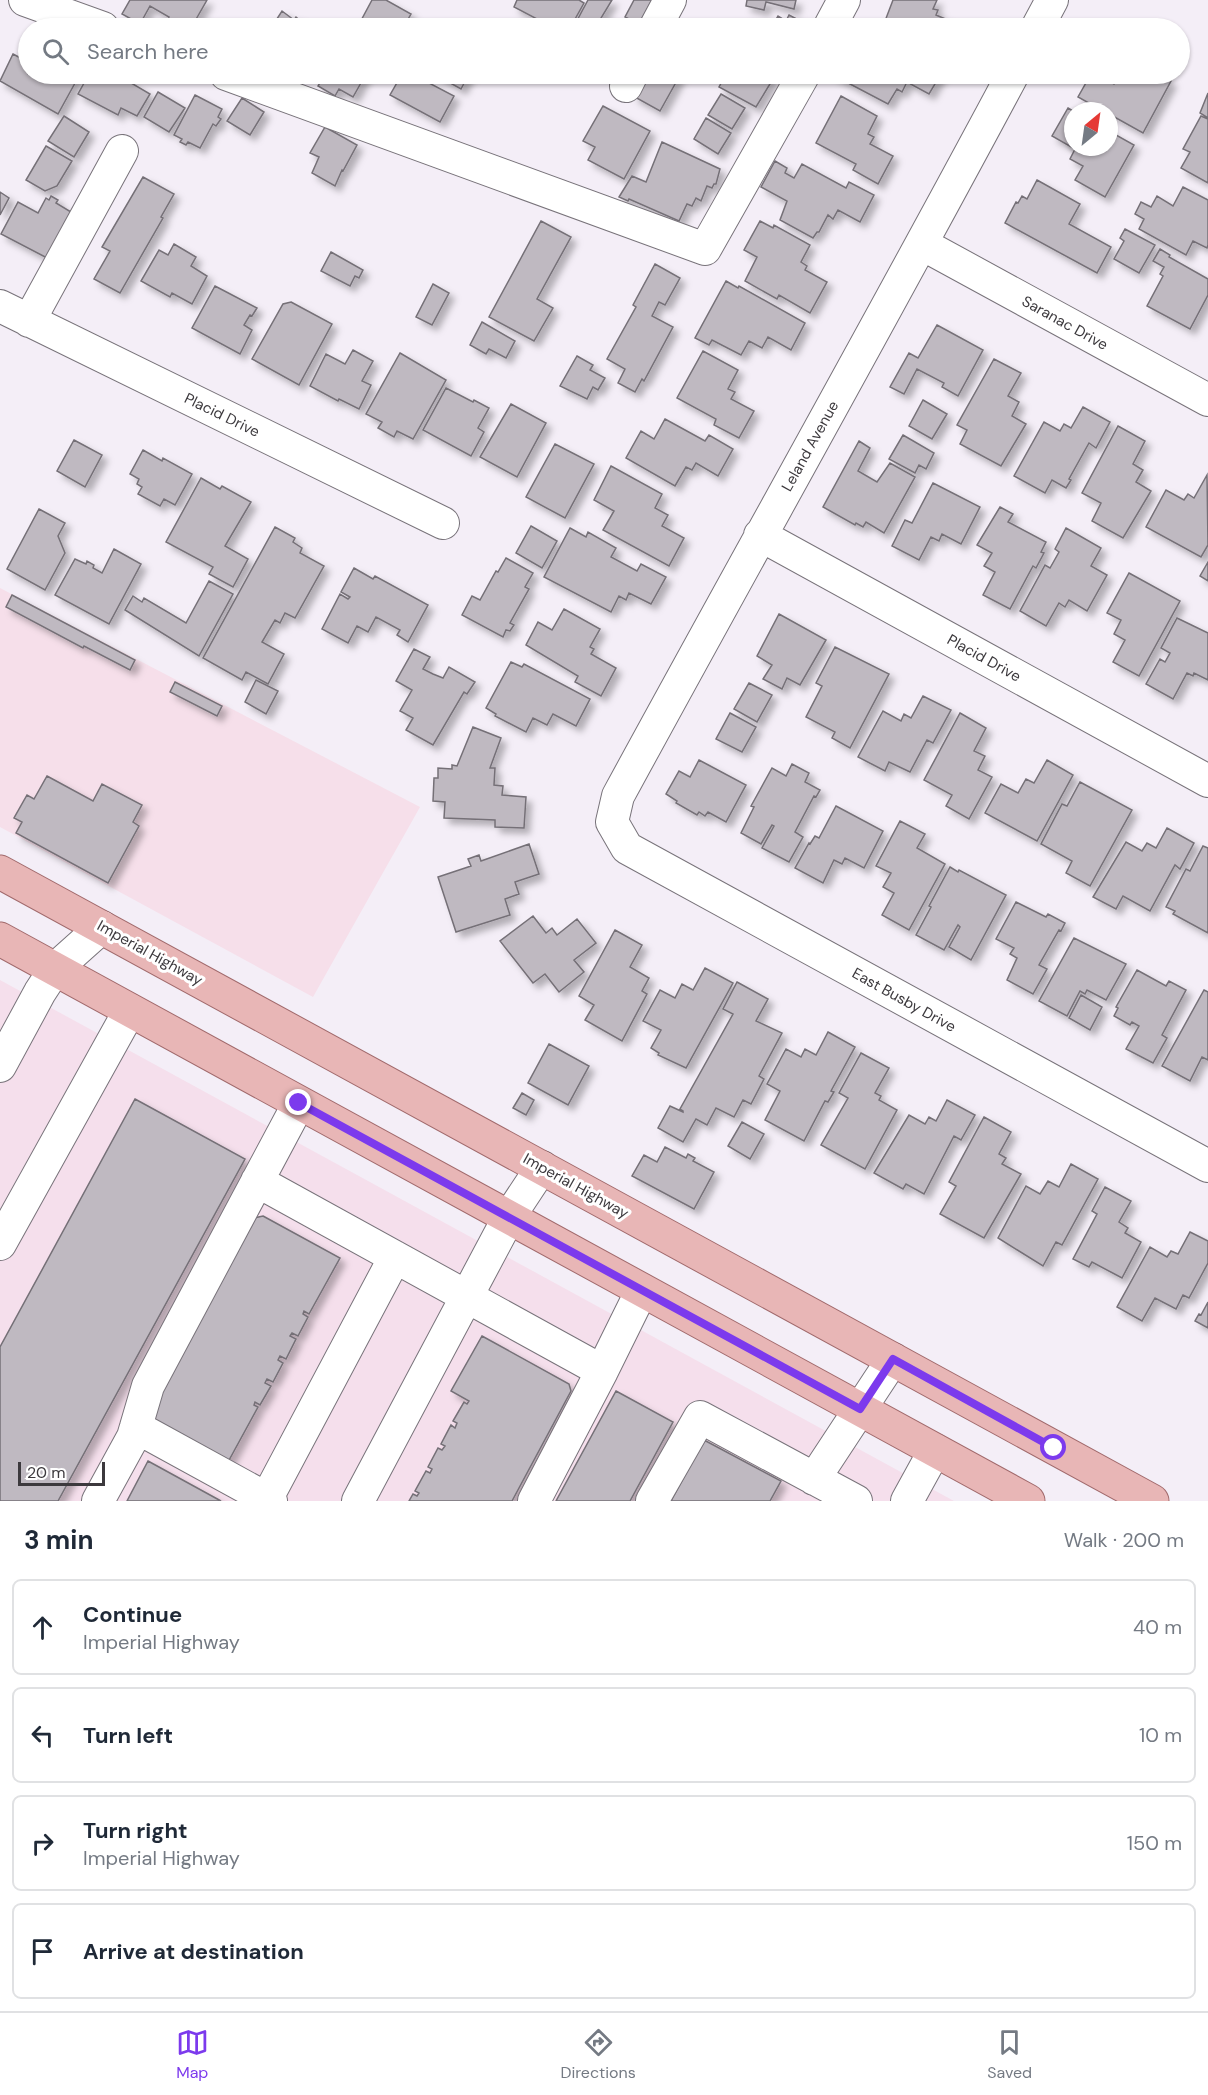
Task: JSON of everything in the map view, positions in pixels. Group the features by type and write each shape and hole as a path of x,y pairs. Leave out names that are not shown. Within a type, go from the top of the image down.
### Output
{"main road":[{"name":"Imperial Highway","path":"0,872 1152,1501"},
{"path":"0,939 1028,1501"}],"street":[{"path":"25,0 75,18"},
{"path":"660,18 670,0"},
{"path":"834,18 844,0"},
{"path":"1042,18 1052,0"},
{"path":"253,84 705,249 798,84"},
{"name":"Leland Avenue","path":"612,822 618,796 1008,84"},
{"path":"29,321 122,151"},
{"name":"Saranac Drive","path":"922,244 1208,400"},
{"name":"Placid Drive","path":"0,306 443,523"},
{"name":"Placid Drive","path":"760,535 1208,781"},
{"name":"East Busby Drive","path":"612,822 627,848 1208,1166"},
{"path":"4,1047 55,969 102,927"},
{"path":"0,1244 130,1010"},
{"path":"98,1501 133,1437 148,1386 299,1103"},
{"path":"358,1501 510,1217 542,1167"},
{"path":"257,1181 602,1371"},
{"path":"136,1427 269,1500 395,1257"},
{"path":"534,1501 642,1290"},
{"path":"814,1479 893,1359"},
{"path":"652,1501 700,1417 856,1501"},
{"path":"907,1501 935,1450"}],"shaded area":[{"path":"0,588 420,807 313,997 0,827"},
{"path":"0,980 954,1501 0,1501"}],"building":[{"path":"130,0 207,0 197,18 168,18 150,6 143,18 129,18 122,14"},
{"path":"372,0 386,0 411,14 409,18 362,18"},
{"path":"517,0 579,0 584,3 576,18 535,18 514,7"},
{"path":"588,0 612,0 601,18 578,18"},
{"path":"634,0 652,0 642,18 625,17"},
{"path":"747,0 796,0 794,9 766,2 764,10 746,6"},
{"path":"893,0 937,0 933,9 938,10 936,15 943,18 886,18"},
{"path":"282,11 291,18 277,18"},
{"path":"13,54 18,57 18,84 74,84 58,114 0,81"},
{"path":"84,84 133,84 150,94 137,116 121,108 118,115 78,94"},
{"path":"319,84 360,84 353,97 339,89 335,96 318,86"},
{"path":"396,84 431,84 454,96 440,122 390,95"},
{"path":"452,84 464,84 461,89"},
{"path":"640,84 675,84 660,111 633,96"},
{"path":"721,84 770,84 756,107 719,87"},
{"path":"850,84 906,84 902,92 897,89 888,104"},
{"path":"911,84 935,84 929,94"},
{"path":"1085,84 1169,84 1143,133 1118,119 1118,102 1087,102 1078,97"},
{"path":"158,92 185,108 169,132 144,117"},
{"path":"1208,93 1208,118 1200,113"},
{"path":"721,94 745,108 732,129 708,115"},
{"path":"195,95 222,109 218,117 221,119 216,126 213,124 200,148 188,142 186,145 180,142 182,139 174,135"},
{"path":"841,96 877,116 868,134 874,137 870,144 893,156 878,184 853,170 856,164 816,143"},
{"path":"242,98 264,112 250,135 227,121"},
{"path":"603,106 650,131 624,179 588,160 595,147 583,141"},
{"path":"1064,115 1064,143 1052,136"},
{"path":"64,116 89,132 74,157 48,141"},
{"path":"1201,116 1208,119 1208,183 1181,168 1190,152 1183,149"},
{"path":"706,118 731,133 718,154 694,139"},
{"path":"325,127 357,145 335,186 312,173 319,157 310,153"},
{"path":"1118,136 1134,145 1105,197 1075,180 1083,166 1070,159 1072,156 1118,156"},
{"path":"662,142 720,169 716,184 712,188 707,186 701,201 696,198 692,206 687,204 679,221 629,199 628,201 619,197 632,176 646,182"},
{"path":"46,146 72,161 57,186 45,191 26,180"},
{"path":"775,161 787,168 785,173 794,178 802,164 846,188 849,182 874,195 860,222 838,210 833,219 828,215 813,238 780,220 787,201 761,187"},
{"path":"143,177 174,194 161,217 163,218 120,293 94,279 110,251 102,247"},
{"path":"1037,180 1080,204 1069,224 1111,247 1097,273 1005,223 1016,202 1018,203 1022,196 1027,199"},
{"path":"1183,187 1208,200 1207,248 1193,241 1186,255 1139,229 1144,219 1135,214 1141,202 1151,207 1157,196 1173,206"},
{"path":"0,192 9,198 0,215"},
{"path":"51,196 58,200 56,203 76,215 49,259 1,234 18,202 38,213 46,198 49,200"},
{"path":"541,221 571,237 537,299 553,308 534,341 489,317"},
{"path":"760,221 773,228 774,225 810,245 801,262 807,266 805,270 827,282 810,313 779,295 777,299 745,281 757,257 744,250"},
{"path":"1125,229 1155,245 1139,273 1114,259 1124,241 1120,238"},
{"path":"174,244 196,257 191,266 207,276 192,304 172,293 170,297 141,281 159,250 168,255"},
{"path":"1160,249 1170,255 1169,257 1208,279 1208,295 1190,329 1147,306 1163,276 1160,274 1164,267 1153,261"},
{"path":"331,252 363,270 359,278 355,276 350,286 321,271"},
{"path":"655,264 680,278 665,305 659,302 652,316 673,327 644,381 642,379 635,392 618,383 625,369 607,359 636,307 633,305"},
{"path":"726,281 805,323 791,350 768,337 762,348 749,341 741,355 712,340 709,345 695,338"},
{"path":"433,284 449,293 432,325 416,317"},
{"path":"215,286 257,308 244,325 252,330 240,354 192,328"},
{"path":"291,302 332,324 299,385 252,359 283,304"},
{"path":"482,322 515,341 506,358 489,349 486,354 470,345"},
{"path":"937,325 983,350 958,396 942,387 944,383 917,369 904,394 890,387 909,353 918,358"},
{"path":"353,350 373,361 362,381 371,385 359,409 310,386 326,354 345,364"},
{"path":"703,351 738,370 728,389 735,392 731,399 754,411 739,438 714,425 716,419 677,398"},
{"path":"400,353 446,380 413,439 397,431 394,437 378,428 382,422 366,414"},
{"path":"577,356 593,365 590,370 605,378 598,390 593,387 587,399 560,386"},
{"path":"994,359 1021,373 1008,396 1019,402 1012,416 1026,424 1001,466 960,444 967,430 957,425"},
{"path":"446,388 489,408 478,428 484,432 471,456 423,430"},
{"path":"923,400 947,414 932,439 909,426"},
{"path":"511,404 546,423 517,477 480,457"},
{"path":"1083,407 1110,422 1096,448 1089,443 1066,488 1052,480 1045,493 1014,476 1044,422 1060,431 1064,424 1071,428"},
{"path":"665,419 705,441 709,435 733,449 718,476 696,463 692,470 686,467 675,486 626,458 641,431 654,439"},
{"path":"1118,426 1145,441 1133,464 1143,470 1136,482 1151,491 1123,538 1092,521 1101,503 1082,493"},
{"path":"903,435 934,453 926,469 919,465 915,473 889,459"},
{"path":"74,440 102,455 85,487 57,471"},
{"path":"859,441 870,448 858,471 877,482 890,463 915,477 884,533 866,522 863,527 856,523 855,525 823,507"},
{"path":"555,444 594,464 565,518 526,497"},
{"path":"143,450 192,474 175,505 164,499 160,506 138,494 142,487 137,484 139,479 130,474"},
{"path":"611,466 662,494 655,508 668,515 662,526 684,538 669,566 603,530 614,511 594,500"},
{"path":"1207,475 1208,545 1201,557 1146,527 1166,490 1184,500 1188,494 1194,498"},
{"path":"201,478 220,489 222,486 251,502 225,546 248,559 233,587 209,574 213,567 166,542"},
{"path":"933,483 980,507 961,544 942,534 939,541 931,537 919,560 892,546 905,520 912,523"},
{"path":"1000,507 1013,514 1008,522 1046,542 1041,552 1044,553 1036,568 1033,566 1010,609 983,595 995,572 984,566 992,553 977,545"},
{"path":"39,509 65,523 58,536 65,553 45,590 7,569"},
{"path":"531,526 557,541 542,568 516,553"},
{"path":"275,527 295,538 293,542 302,548 300,553 324,566 295,618 285,613 280,623 275,620 262,642 284,654 268,684 246,672 242,680 203,658"},
{"path":"570,528 586,537 588,532 616,548 611,557 637,571 641,564 666,577 651,604 629,593 626,600 619,596 611,612 544,577"},
{"path":"1066,528 1101,548 1091,566 1107,575 1087,611 1069,600 1065,607 1059,603 1046,626 1020,611 1045,565 1050,568 1059,552 1055,549"},
{"path":"114,549 141,564 109,624 55,595 75,559 86,564 87,561 102,573"},
{"path":"506,558 533,573 525,587 529,589 510,623 514,625 510,631 506,630 503,637 462,615 472,596 480,600"},
{"path":"1208,562 1208,581 1200,576"},
{"path":"354,568 373,579 375,576 428,605 408,642 397,635 400,630 376,617 368,632 357,626 348,643 322,629 340,594 348,599 350,597 341,592"},
{"path":"1129,573 1180,601 1139,676 1113,662 1125,640 1114,634 1121,620 1107,613"},
{"path":"209,581 233,594 199,656 125,610 133,596 142,602 144,598 186,623"},
{"path":"12,595 135,660 130,670 6,607"},
{"path":"564,609 600,629 590,647 594,649 591,654 616,668 601,696 575,682 578,676 526,645 538,622 552,630"},
{"path":"779,614 826,640 800,685 787,678 782,689 763,679 772,665 757,656"},
{"path":"1177,618 1208,633 1208,680 1194,673 1193,676 1187,673 1173,699 1146,684 1160,659 1165,662 1170,653 1161,648"},
{"path":"835,647 889,674 850,748 832,738 835,732 806,717 822,686 816,683"},
{"path":"414,649 430,657 423,669 443,678 449,667 475,682 467,694 464,692 433,745 406,730 413,718 400,711 412,690 396,681"},
{"path":"511,662 522,667 524,664 590,699 576,726 553,714 547,725 533,718 526,732 495,716 496,714 486,708"},
{"path":"256,680 278,691 266,714 245,702"},
{"path":"175,682 222,706 217,716 170,692"},
{"path":"749,683 772,695 757,722 734,709"},
{"path":"923,696 951,710 933,743 927,740 910,772 889,762 885,771 858,757 883,711 901,721 904,714 911,718"},
{"path":"730,713 756,727 742,752 716,739"},
{"path":"960,713 986,728 974,751 985,756 978,770 992,777 969,819 946,806 952,795 924,780"},
{"path":"473,727 501,738 490,768 495,768 494,785 503,786 502,795 526,797 524,828 495,827 495,820 444,818 445,802 433,801 434,778 438,778 438,768 452,769 452,765 457,766"},
{"path":"699,760 746,785 726,822 708,812 705,816 699,812 697,815 676,803 677,801 666,794 679,771 690,777"},
{"path":"1047,760 1073,775 1037,841 985,813 1001,784 1018,793 1026,779 1034,783"},
{"path":"792,764 809,773 805,782 820,790 816,797 814,796 795,832 803,837 789,862 762,848 774,826 772,825 761,844 741,833 754,807 751,806 772,768 786,776"},
{"path":"47,776 93,801 102,784 142,805 133,822 139,826 108,883 16,833 22,822 14,818 27,795 34,799"},
{"path":"1080,782 1132,810 1090,886 1066,873 1072,861 1041,844 1062,804 1067,806"},
{"path":"836,806 883,831 864,868 845,858 842,864 834,860 823,883 795,868 809,843 815,836 819,838"},
{"path":"900,821 925,834 917,848 945,864 909,930 882,915 894,893 883,887 891,873 876,866"},
{"path":"1167,828 1194,843 1180,869 1175,865 1150,911 1123,896 1116,909 1093,897 1126,842 1142,851 1147,843 1156,848"},
{"path":"529,844 539,874 515,882 519,894 505,899 510,915 456,932 438,877 471,866 468,859 479,855 481,861"},
{"path":"1203,846 1208,848 1208,933 1173,914 1175,911 1166,907 1186,869 1190,871"},
{"path":"950,867 1006,895 971,960 949,947 960,927 958,925 944,950 916,935"},
{"path":"1016,902 1046,917 1048,914 1065,923 1039,965 1047,969 1033,994 1007,980 1017,958 1010,954 1014,948 996,939"},
{"path":"533,916 546,933 552,928 557,935 577,919 596,943 574,960 584,972 559,992 545,974 533,983 500,941"},
{"path":"615,930 642,945 630,967 649,978 642,991 647,994 622,1041 585,1020 594,1005 579,996"},
{"path":"1074,938 1126,964 1106,1000 1087,990 1085,994 1080,991 1067,1016 1039,1001"},
{"path":"705,968 733,983 686,1068 658,1055 659,1053 651,1048 661,1030 643,1021 660,990 675,998 682,984 693,990"},
{"path":"1137,970 1166,986 1169,981 1186,990 1162,1035 1167,1038 1153,1063 1126,1049 1139,1026 1132,1022 1130,1025 1114,1016 1118,1008 1116,1007"},
{"path":"737,982 768,999 756,1021 782,1033 759,1076 764,1079 751,1104 743,1100 734,1117 716,1108 707,1125 696,1119 683,1142 658,1128 670,1106 683,1112 680,1109 733,1014 723,1009"},
{"path":"1204,990 1208,992 1208,1060 1202,1057 1190,1081 1162,1066"},
{"path":"1081,995 1102,1007 1090,1030 1069,1018"},
{"path":"828,1032 855,1047 831,1091 834,1092 828,1102 825,1101 804,1141 765,1120 780,1091 767,1084 786,1049 801,1057 805,1049 816,1055"},
{"path":"549,1044 589,1066 568,1105 528,1083"},
{"path":"861,1053 889,1068 875,1093 881,1096 879,1100 897,1110 865,1169 821,1145 848,1098 839,1093"},
{"path":"522,1093 534,1100 526,1115 513,1108"},
{"path":"135,1099 245,1159 58,1501 0,1501 0,1347"},
{"path":"947,1100 975,1115 961,1140 954,1136 924,1194 906,1184 903,1189 874,1173 909,1115 925,1124 929,1117 936,1121"},
{"path":"984,1117 1011,1132 999,1154 1006,1158 1002,1164 1021,1174 984,1238 940,1214 956,1186 949,1182"},
{"path":"742,1122 764,1134 750,1159 728,1146"},
{"path":"665,1147 686,1158 688,1154 695,1158 693,1161 714,1172 694,1209 632,1176 644,1155 657,1162"},
{"path":"1071,1164 1098,1179 1062,1245 1056,1242 1043,1266 998,1238 1026,1186 1040,1194 1048,1181 1059,1187"},
{"path":"1105,1187 1131,1201 1119,1222 1128,1228 1125,1233 1141,1242 1122,1278 1092,1262 1089,1267 1073,1259 1097,1214 1092,1211"},
{"path":"263,1216 340,1258 309,1314 304,1311 303,1314 308,1317 298,1336 292,1333 290,1336 296,1339 286,1359 280,1356 278,1360 283,1363 273,1382 267,1379 265,1383 271,1386 260,1405 255,1402 254,1405 258,1407 228,1462 150,1420 148,1412 254,1218"},
{"path":"1190,1232 1208,1241 1208,1263 1189,1298 1183,1295 1176,1309 1155,1298 1142,1321 1117,1307 1150,1247 1167,1257 1171,1251 1178,1254"},
{"path":"1208,1302 1208,1328 1195,1321"},
{"path":"482,1336 569,1384 571,1391 512,1501 409,1501 413,1494 417,1496 419,1493 415,1491 426,1471 430,1473 432,1469 428,1467 438,1448 442,1450 445,1446 441,1444 451,1425 455,1428 457,1423 453,1421 464,1402 467,1404 469,1401 451,1391"},
{"path":"616,1391 673,1422 630,1501 556,1501"},
{"path":"704,1440 781,1481 770,1501 671,1501"},
{"path":"148,1461 221,1501 127,1501"}],"route":[{"path":"299,1103 860,1409 893,1359 1054,1448"}]}
